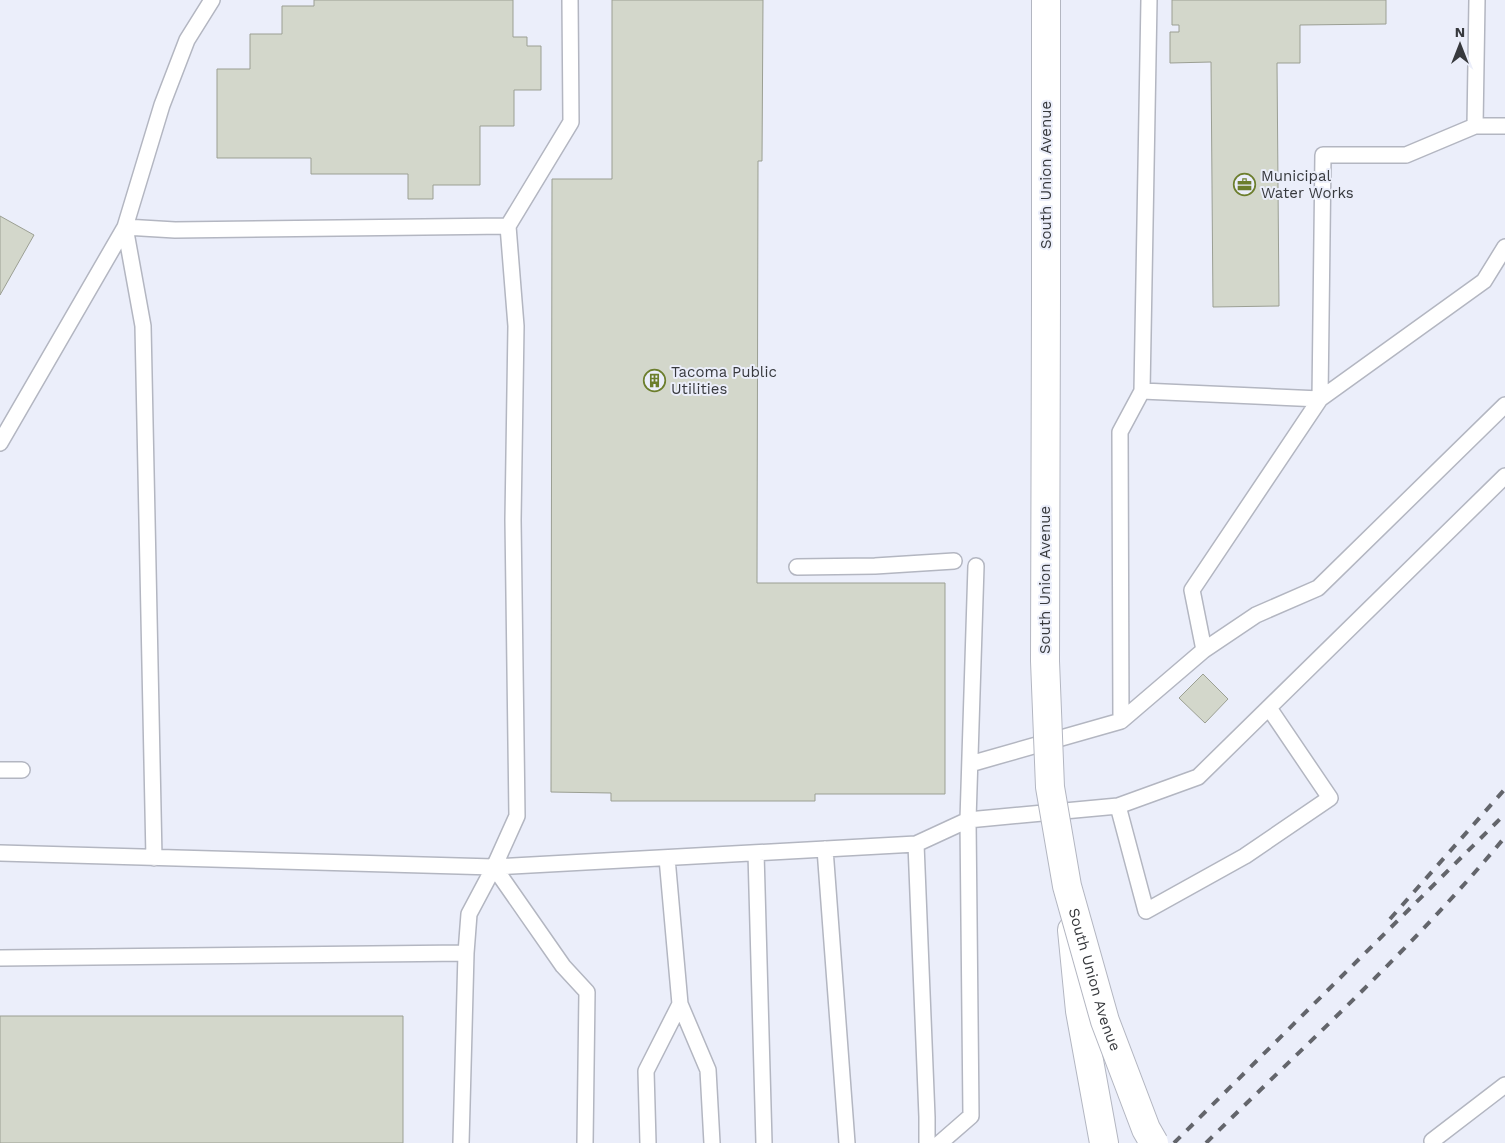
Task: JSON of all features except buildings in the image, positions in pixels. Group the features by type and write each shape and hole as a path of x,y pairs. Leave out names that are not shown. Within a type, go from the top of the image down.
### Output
{"main road":[{"name":"South Union Avenue","path":"1046,0 1045,661 1050,787 1067,886 1105,1021 1146,1129 1154,1143"},
{"path":"1067,886 1080,1011 1104,1143"}],"lane":[{"path":"0,443 125,227 162,105 187,40 212,0"},
{"path":"461,1143 466,953 469,914 494,867 516,816 513,530 516,326 508,226 571,122 570,0"},
{"path":"1121,721 1120,432 1142,391 1149,0"},
{"path":"1474,126 1477,0"},
{"path":"1320,399 1323,155 1406,155 1474,126 1505,126"},
{"path":"125,227 175,230 508,226"},
{"path":"125,227 144,326 154,858"},
{"path":"1204,650 1192,590 1320,399 1484,281 1505,247"},
{"path":"1142,391 1320,399"},
{"path":"970,764 1121,721 1204,650 1256,615 1318,588 1505,405"},
{"path":"0,853 494,867 916,844 968,820 1118,806 1198,777 1505,476"},
{"path":"797,567 875,566 954,561"},
{"path":"940,1143 971,1116 968,820 976,566"},
{"path":"1118,806 1146,911 1245,856 1330,798 1269,708"},
{"path":"0,770 22,770"},
{"path":"916,844 928,1117 926,1143"},
{"path":"825,850 847,1143"},
{"path":"756,853 764,1143"},
{"path":"667,858 680,1004 708,1070 712,1143"},
{"path":"494,867 563,966 587,992 585,1143"},
{"path":"0,958 466,953"},
{"path":"648,1143 646,1070 680,1004"},
{"path":"1433,1143 1432,1141 1505,1085"}],"railway":[{"path":"1390,919 1505,789"},
{"path":"1174,1143 1505,814"},
{"path":"1206,1143 1397,956 1470,878 1505,837"}],"place":[{"name":"Municipal Water Works","path":"1245,185"},
{"name":"Tacoma Public Utilities","path":"655,381"}]}
